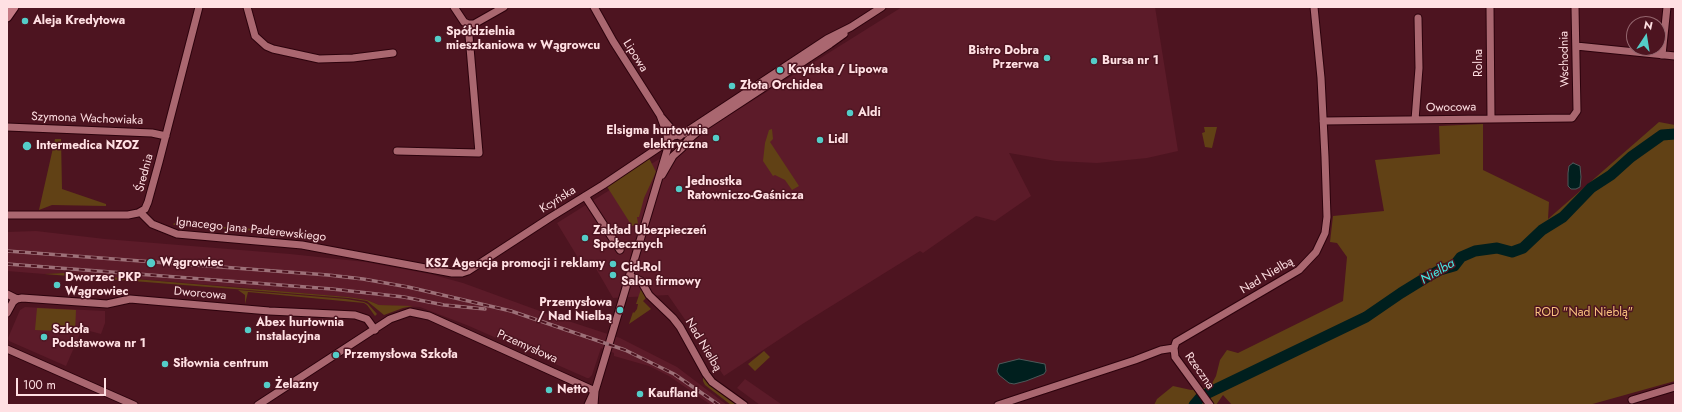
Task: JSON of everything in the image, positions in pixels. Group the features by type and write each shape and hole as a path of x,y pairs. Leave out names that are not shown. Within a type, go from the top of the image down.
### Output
{"main road":[{"path":"7,17 14,7"}],"street":[{"name":"Średnia","path":"140,212 145,209 148,202 198,7"},
{"path":"247,7 255,36 266,46 272,49 319,59 353,58 393,53"},
{"path":"454,7 464,22 468,24 474,24 504,7"},
{"name":"Lipowa","path":"594,7 613,41 660,115 678,136"},
{"path":"659,180 684,144 710,122 830,44 882,7"},
{"name":"Nad Nielbą","path":"1174,348 1176,342 1182,338 1296,272 1307,263 1316,252 1323,238 1327,217 1323,121 1314,7"},
{"name":"Rolna","path":"1490,7 1490,118"},
{"name":"Wschodnia","path":"1575,7 1577,112"},
{"path":"1415,120 1419,68 1418,18"},
{"path":"397,151 479,153 468,24"},
{"path":"588,405 595,390 630,276 659,180 668,144 673,136 678,136 687,131 827,39 852,27"},
{"path":"1576,46 1626,51"},
{"name":"Owocowa","path":"1323,121 1572,118 1577,112"},
{"name":"Lipowa","path":"660,115 668,144"},
{"name":"Szymona Wachowiaka","path":"7,127 152,133 166,136"},
{"path":"678,136 682,138 684,144"},
{"path":"668,144 673,152 677,152"},
{"name":"Kcyńska","path":"460,273 468,271 661,146 668,144"},
{"path":"651,153 660,155 664,161"},
{"path":"585,196 620,250"},
{"path":"7,215 128,215 140,212"},
{"name":"Ignacego Jana Paderewskiego","path":"140,212 152,224 176,234 310,246 460,273"},
{"name":"Nad Nielbą","path":"630,276 641,281 649,295 677,323 712,382 744,405"},
{"name":"Dworcowa","path":"7,294 17,299 27,298 107,304 130,300 269,311 355,315 367,318 375,330"},
{"path":"7,313 10,305 17,299"},
{"name":"Przemysłowa","path":"258,405 390,319 401,314 414,312 424,314 595,390"},
{"path":"998,405 1161,350 1174,348"},
{"name":"Rzeczna","path":"1174,348 1175,357 1210,405"},
{"path":"7,349 134,405"},
{"path":"1632,400 1675,387"},
{"path":"594,405 595,390"}],"shaded area":[{"path":"902,7 1155,7 1178,151 1147,158 1097,163 1056,161 1009,153 1031,196 995,221 976,216 923,253 920,251 804,323 724,376 668,295 613,298 591,260 583,266 557,223"},
{"path":"36,231 105,239 290,254 366,262 430,274 463,283 559,318 620,338 677,367 727,405 711,405 669,376 649,366 614,356 614,353 601,348 592,375 587,378 469,326 420,307 379,305 367,300 348,297 261,289 64,273 44,274 7,271 7,232"},
{"name":"Szkoła Podstawowa nr 1","path":"25,307 105,311 105,323 101,334 82,329 66,366 9,341 8,338 20,310"},
{"path":"745,379 781,404 760,405 737,388"}],"green space":[{"name":"ROD \"Nad Nieblą\"","path":"1659,122 1675,125 1675,381 1589,405 1232,405 1223,395 1216,405 1154,405 1157,399 1173,386 1191,390 1210,387 1216,376 1220,360 1227,350 1238,353 1343,301 1347,257 1337,243 1330,242 1333,216 1384,211 1375,160 1440,154 1439,126 1483,124 1483,170 1549,202 1548,219"},
{"path":"1204,127 1217,127 1212,148 1205,147 1202,133 1205,132"},
{"path":"772,129 773,139 770,142 799,186 792,190 785,180 775,175 773,176 763,161 765,143 769,130"},
{"path":"55,139 61,139 62,189 106,204 106,206 52,205 39,210"},
{"path":"649,158 656,172 644,198 639,217 637,217 638,224 632,226 606,185"},
{"path":"173,224 209,227 237,227 288,234 287,237 257,231 174,225"},
{"path":"64,273 348,297 367,300 379,305 413,306 384,315 367,301 348,298 44,274"},
{"path":"641,289 646,298 643,301 651,309 629,324 633,312 634,313 637,309 638,304 636,304"},
{"path":"238,290 346,299 364,302 368,304 377,314 375,316 364,303 248,292 245,304 245,295"},
{"path":"37,308 76,310 75,332 35,330"},
{"path":"764,351 770,357 755,371 748,364"},
{"path":"703,374 739,405 731,405 705,385 703,381"}],"water":[{"path":"1573,163 1580,166 1580,187 1576,189 1571,189 1568,186 1569,166"},
{"path":"1019,359 1045,364 1046,371 1044,374 1026,381 1014,384 1009,383 999,375 997,371 999,364"}],"waterway":[{"name":"Nielba","path":"1208,393 1366,317 1427,277 1440,270 1454,266 1461,257 1475,251 1497,248 1512,252 1523,248 1542,230 1563,217 1591,188 1611,175 1631,157 1662,135 1675,134"},
{"name":"Nielba","path":"1194,405 1200,398"}],"railway":[{"path":"7,251 328,275 363,279 408,287 511,311 625,350 674,374 719,405"},
{"path":"7,264 332,289 404,297 444,305 485,309"}],"place":[{"name":"Aleja Kredytowa","path":"25,21"},
{"name":"Spółdzielnia mieszkaniowa w Wągrowcu","path":"438,39"},
{"name":"Bistro Dobra Przerwa","path":"1047,58"},
{"name":"Bursa nr 1","path":"1094,61"},
{"name":"Kcyńska / Lipowa","path":"780,70"},
{"name":"Złota Orchidea","path":"732,86"},
{"name":"Aldi","path":"850,113"},
{"name":"Elsigma hurtownia elektryczna","path":"716,138"},
{"name":"Lidl","path":"820,140"},
{"name":"Intermedica NZOZ","path":"27,146"},
{"name":"Jednostka Ratowniczo-Gaśnicza","path":"679,189"},
{"name":"Zakład Ubezpieczeń Społecznych","path":"585,238"},
{"name":"Wągrowiec","path":"151,263"},
{"name":"KSZ Agencja promocji i reklamy","path":"613,264"},
{"name":"Cid-Rol Salon firmowy","path":"613,275"},
{"name":"Dworzec PKP Wągrowiec","path":"57,285"},
{"name":"Przemysłowa / Nad Nielbą","path":"620,310"},
{"name":"Abex hurtownia instalacyjna","path":"248,330"},
{"name":"Szkoła Podstawowa nr 1","path":"44,337"},
{"name":"Przemysłowa Szkoła","path":"336,355"},
{"name":"Siłownia centrum","path":"165,364"},
{"name":"Żelazny","path":"267,385"},
{"name":"Netto","path":"549,390"},
{"name":"Kaufland","path":"640,394"}]}
